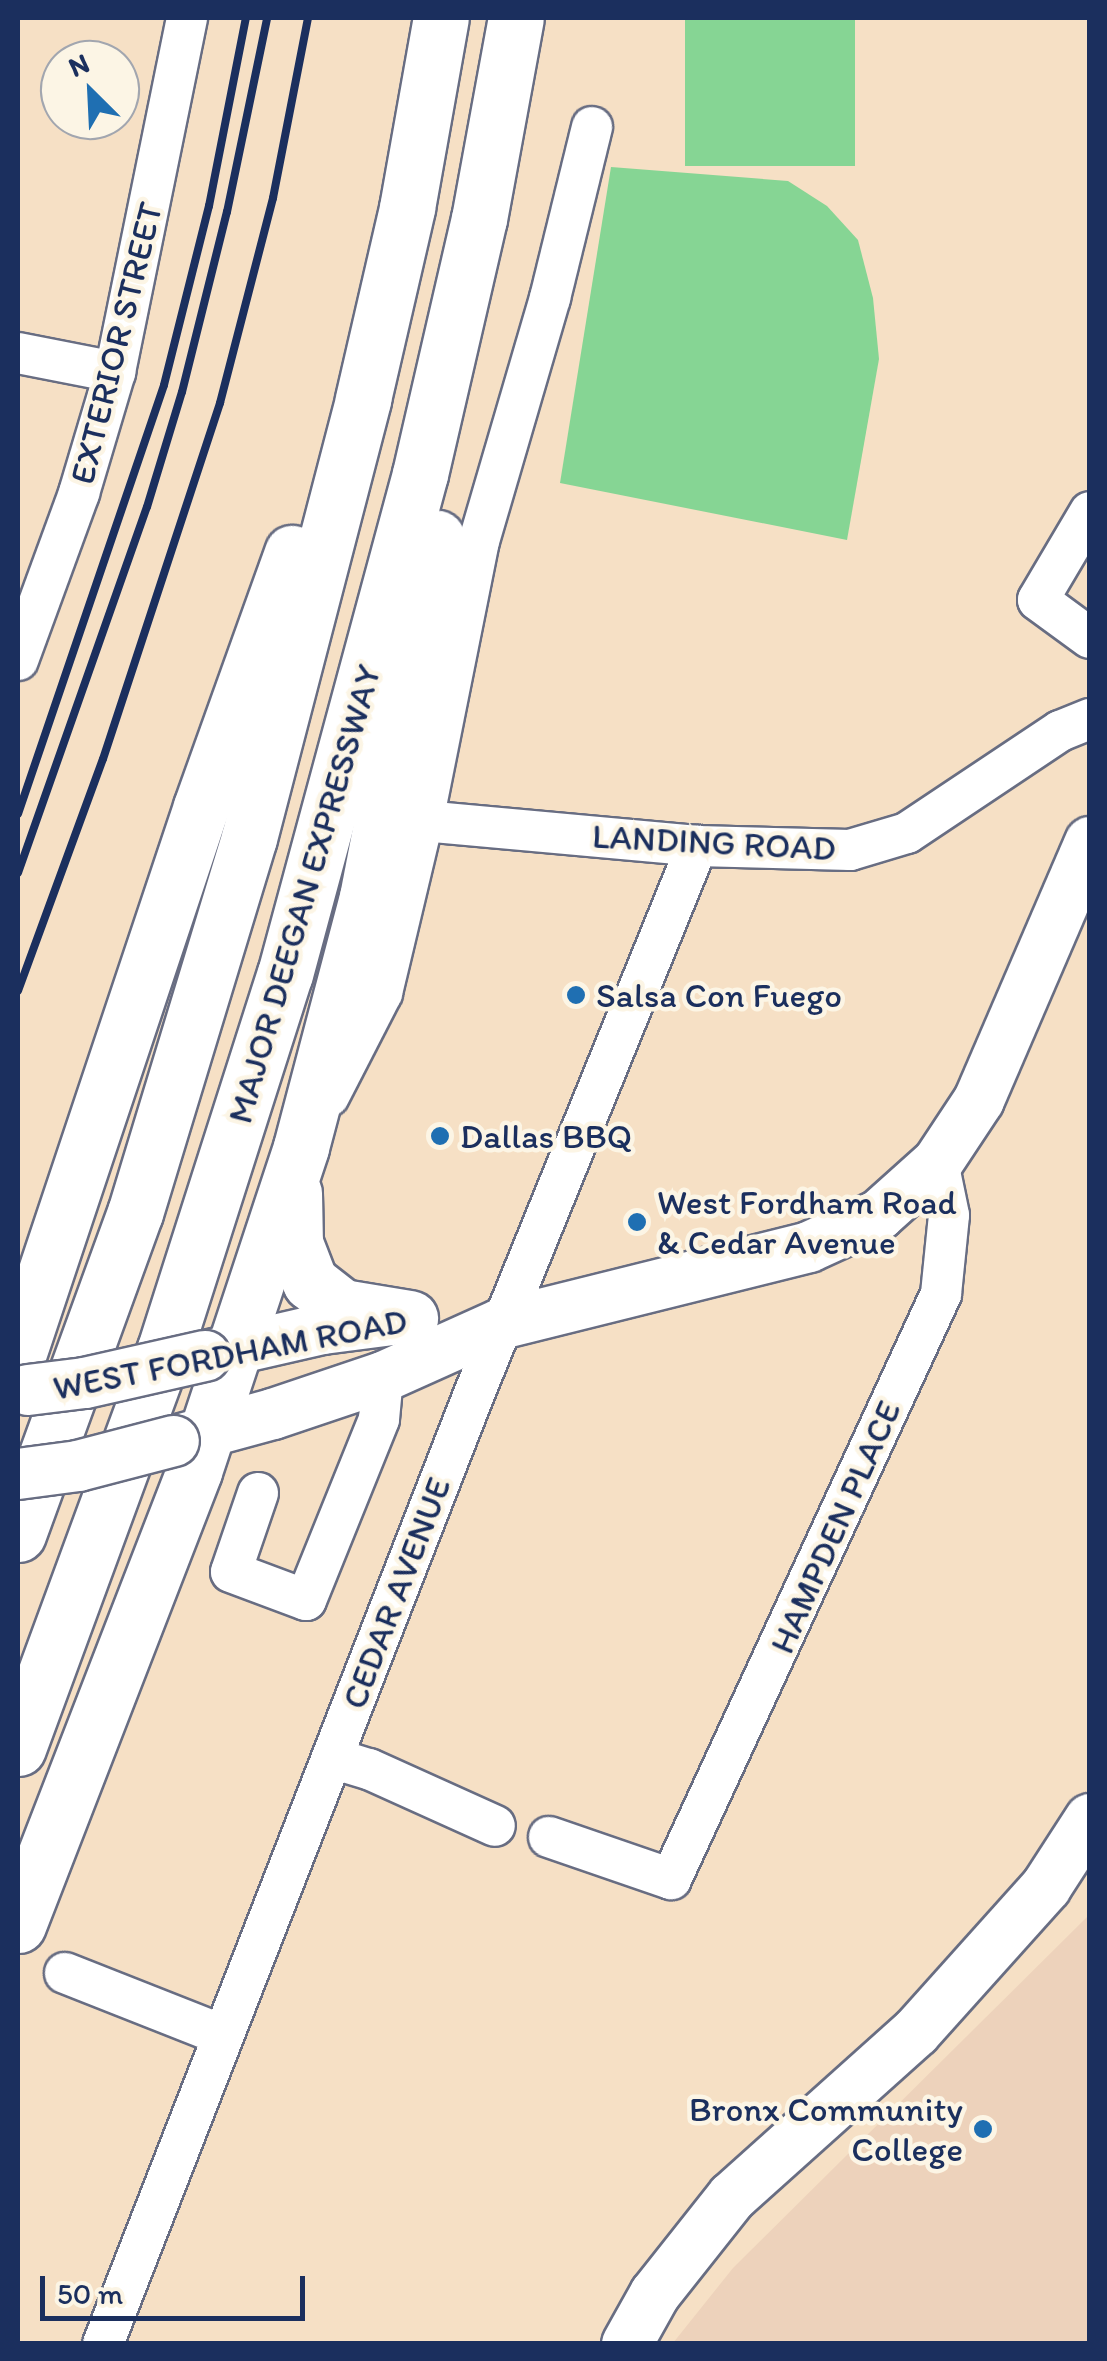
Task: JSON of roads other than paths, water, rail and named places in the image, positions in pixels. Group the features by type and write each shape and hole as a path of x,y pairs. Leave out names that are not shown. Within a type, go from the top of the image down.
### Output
{"highway":[{"name":"MAJOR DEEGAN EXPRESSWAY","path":"18,1534 135,1213 212,964 283,713 392,272 441,18"},
{"name":"MAJOR DEEGAN EXPRESSWAY","path":"18,1748 165,1350 280,991 389,596 479,219 516,18"},
{"path":"18,1924 220,1353 300,1147 354,954 422,626 479,219"},
{"path":"21,1379 201,806 392,272"},
{"path":"300,1147 294,1222 298,1258 310,1282 342,1307 410,1318"}],"main road":[{"name":"WEST FORDHAM ROAD","path":"18,1474 78,1466 191,1437 383,1377 502,1324 834,1239 890,1206 938,1162 980,1100 1090,842"},
{"name":"WEST FORDHAM ROAD","path":"21,1379 85,1383 323,1329 410,1318 464,1318 502,1324"},
{"path":"628,2344 655,2294 732,2196 916,2032 1046,1888 1090,1819"}],"street":[{"name":"EXTERIOR STREET","path":"18,660 79,493 115,372 187,18"},
{"name":"MAJOR DEEGAN EXPRESSWAY","path":"300,1147 376,1009 422,821 479,541 550,298 592,127"},
{"path":"18,353 115,372"},
{"path":"1090,512 1038,600 1090,638"},
{"name":"LANDING ROAD","path":"422,821 697,846 823,852 879,844 921,825 1060,731 1090,719"},
{"name":"CEDAR AVENUE","path":"104,2344 502,1324 697,846"},
{"name":"HAMPDEN PLACE","path":"549,1837 671,1879 940,1294 949,1215 938,1162"},
{"path":"258,1493 231,1572 306,1600 379,1419 383,1377"},
{"path":"332,1758 369,1769 495,1826"},
{"path":"65,1973 222,2035"}],"railway":[{"path":"18,814 164,385 209,206 246,18"},
{"path":"18,873 147,507 182,392 227,212 267,18"},
{"path":"18,991 103,759 220,403 273,198 308,18"}],"place":[{"name":"Salsa Con Fuego","path":"576,995"},
{"name":"Dallas BBQ","path":"440,1136"},
{"name":"West Fordham Road & Cedar Avenue","path":"637,1222"},
{"name":"Bronx Community College","path":"983,2129"}]}
